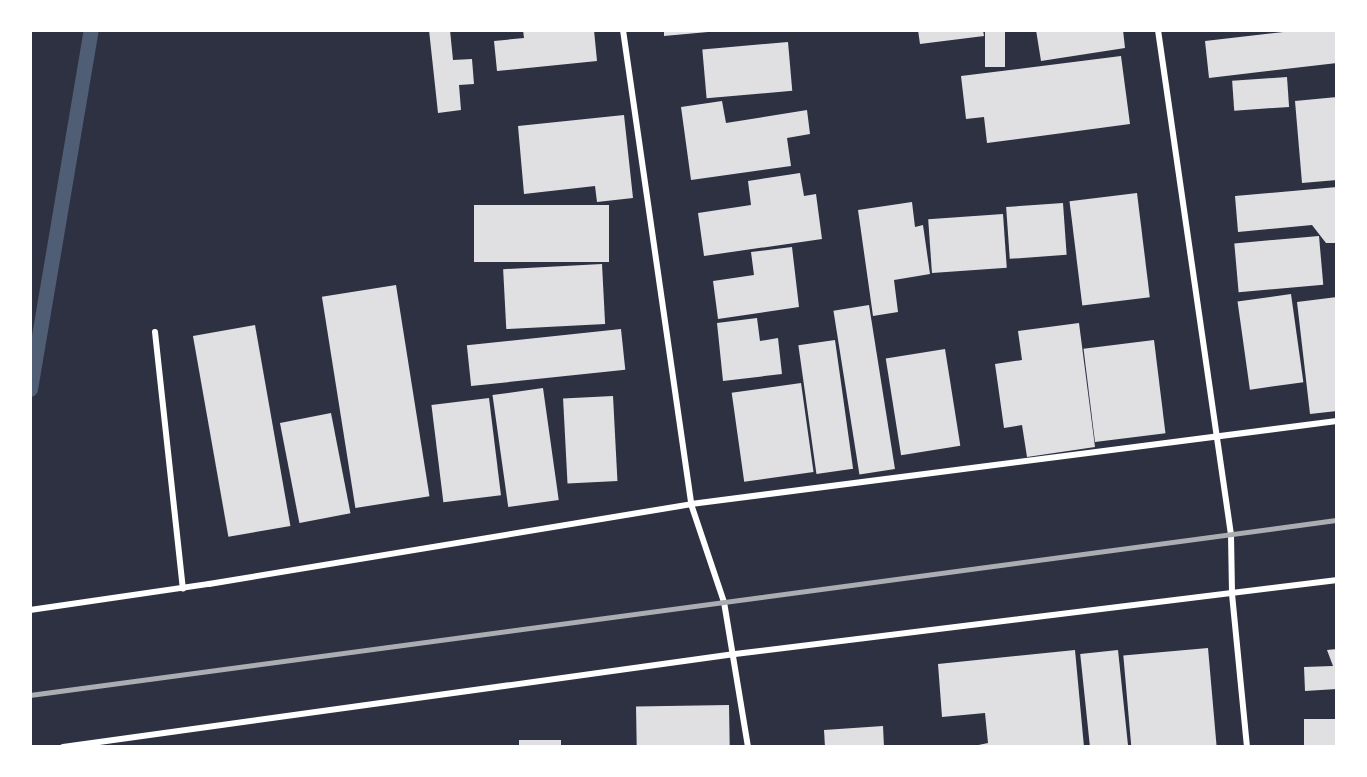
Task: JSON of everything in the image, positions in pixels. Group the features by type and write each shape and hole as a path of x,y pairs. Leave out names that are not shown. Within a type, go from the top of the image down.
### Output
{"street":[{"path":"623,30 691,504 724,603 735,654 748,747"},
{"path":"1158,30 1214,438 1231,535 1232,594 1247,747"},
{"path":"155,332 183,588"},
{"path":"30,610 183,588 691,504 1337,421"},
{"path":"63,747 735,654 1337,580"}],"building":[{"path":"429,30 450,30 453,60 472,59 474,84 459,85 461,110 438,113"},
{"path":"523,30 594,30 597,61 497,71 494,41 524,38"},
{"path":"664,30 708,30 708,32 664,36"},
{"path":"918,30 983,30 984,36 920,44"},
{"path":"985,30 1005,30 1005,67 985,67"},
{"path":"1036,30 1123,30 1125,48 1041,61"},
{"path":"1301,30 1337,30 1337,63 1209,78 1205,41"},
{"path":"788,42 792,91 707,98 702,49"},
{"path":"1121,56 1130,124 987,143 984,117 966,119 961,76"},
{"path":"1287,77 1289,107 1234,111 1232,81"},
{"path":"1337,97 1337,180 1302,183 1295,101"},
{"path":"722,101 726,123 807,110 810,134 787,138 791,166 691,180 681,107"},
{"path":"624,115 633,198 597,202 595,186 524,194 518,126"},
{"path":"800,173 804,196 816,194 822,239 704,256 698,213 751,205 748,181"},
{"path":"1337,187 1337,243 1326,243 1312,225 1238,232 1235,196"},
{"path":"1137,193 1150,297 1082,306 1070,201"},
{"path":"912,202 915,227 923,225 930,274 894,280 898,312 873,316 858,210"},
{"path":"1063,203 1067,255 1010,259 1006,207"},
{"path":"474,205 609,205 609,262 474,262"},
{"path":"1003,214 1007,268 932,273 928,219"},
{"path":"1319,236 1323,285 1239,292 1234,243"},
{"path":"792,247 799,307 718,319 713,281 754,275 751,252"},
{"path":"602,264 605,324 506,329 503,269"},
{"path":"396,285 429,496 355,508 322,297"},
{"path":"1291,294 1303,382 1250,390 1238,302"},
{"path":"1337,297 1337,411 1310,414 1297,302"},
{"path":"869,305 895,469 859,475 833,311"},
{"path":"757,318 760,341 778,338 782,374 723,381 717,323"},
{"path":"1079,323 1095,447 1027,457 1022,425 1004,428 995,364 1022,360 1018,331"},
{"path":"255,325 290,526 228,537 193,336"},
{"path":"621,329 625,370 471,386 467,345"},
{"path":"835,340 853,469 816,474 798,345"},
{"path":"1154,340 1165,433 1095,442 1084,349"},
{"path":"945,349 960,446 901,455 886,358"},
{"path":"801,383 814,472 744,482 732,393"},
{"path":"543,388 559,500 508,507 492,395"},
{"path":"613,396 617,481 568,484 563,399"},
{"path":"489,398 501,495 443,502 431,405"},
{"path":"331,413 350,513 299,523 280,423"},
{"path":"1208,648 1217,747 1131,747 1123,655"},
{"path":"1337,649 1337,689 1305,691 1304,667 1333,666 1327,650"},
{"path":"1075,650 1084,747 969,747 988,743 985,713 942,717 938,664"},
{"path":"1118,650 1128,747 1090,747 1080,654"},
{"path":"729,705 730,747 637,747 636,707"},
{"path":"1304,719 1337,719 1337,747 1304,747"},
{"path":"883,726 884,747 825,747 824,730"},
{"path":"519,740 561,740 561,747 519,747"}],"waterway":[{"path":"30,389 91,30"}],"railway":[{"path":"30,695 1337,520"}]}
